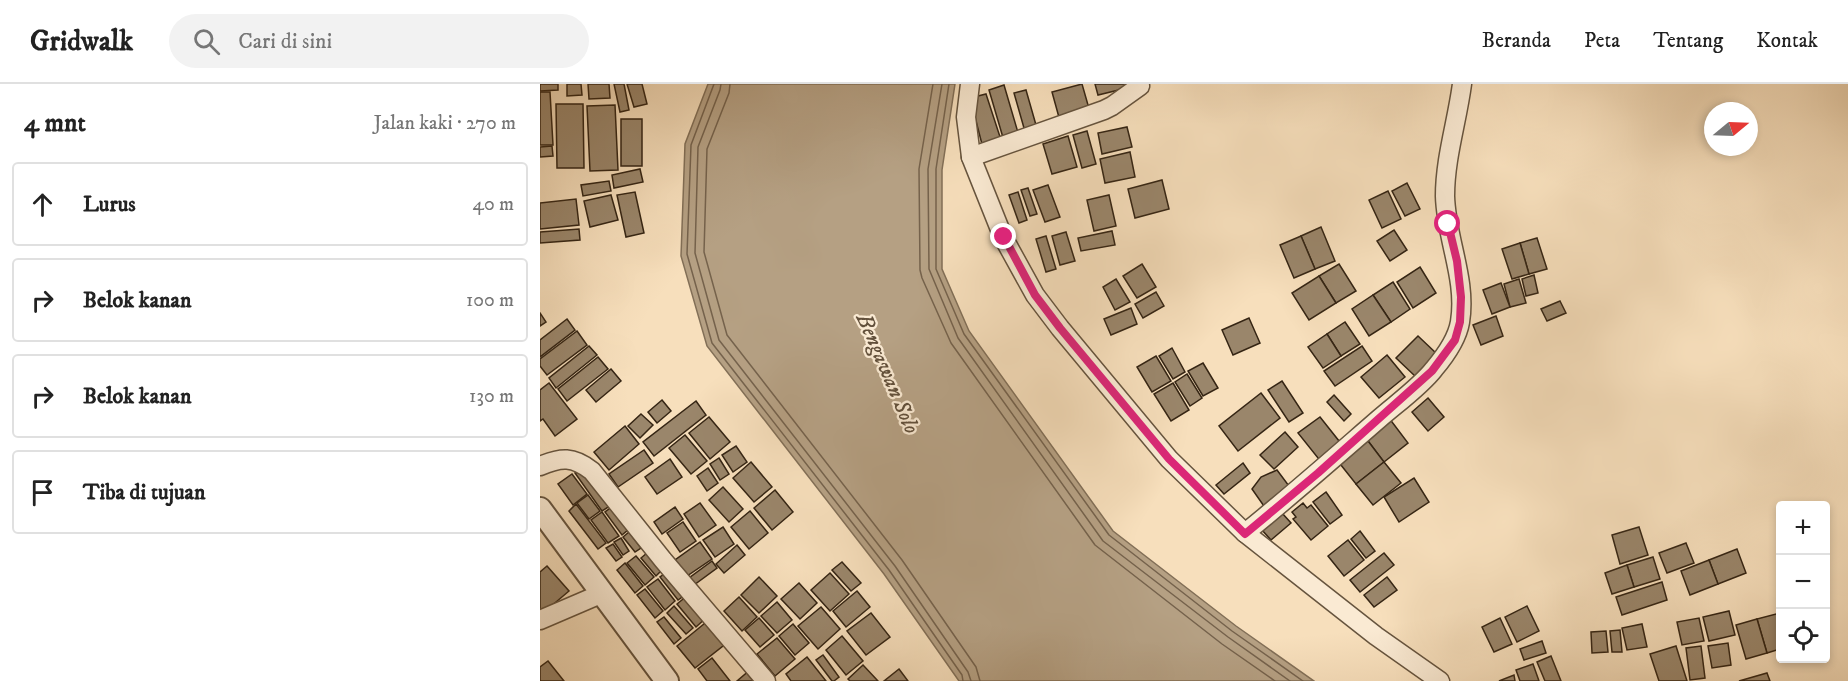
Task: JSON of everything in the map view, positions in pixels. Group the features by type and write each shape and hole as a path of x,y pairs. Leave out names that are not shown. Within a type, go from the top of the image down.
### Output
{"street":[{"path":"970,84 966,117 971,157 1004,237 1035,295 1169,459 1245,534 1376,636 1440,681"},
{"path":"1245,534 1318,473 1432,371 1455,340 1460,322 1461,297 1457,261 1448,224 1446,166 1462,84"},
{"path":"971,157 1104,110 1140,86"},
{"path":"540,466 564,458 592,471 663,560 766,681"},
{"path":"540,509 667,681"},
{"path":"540,620 603,593"}],"water":[{"name":"Bengawan Solo","path":"708,84 955,84 942,170 942,269 969,331 1113,531 1236,626 1314,681 959,681 884,574 707,346 681,256 685,144"}],"building":[{"path":"540,84 558,84 558,90 540,91"},
{"path":"567,84 581,84 582,95 567,96"},
{"path":"588,84 609,84 610,98 589,99"},
{"path":"614,84 624,84 629,110 620,112"},
{"path":"627,84 642,84 647,104 634,107"},
{"path":"1082,84 1090,112 1060,121 1052,92"},
{"path":"1095,84 1134,84 1135,86 1098,95"},
{"path":"1004,85 1019,136 1004,141 989,90"},
{"path":"1026,90 1038,132 1026,135 1014,93"},
{"path":"540,92 550,92 553,145 540,145"},
{"path":"986,94 1002,143 983,148 970,98"},
{"path":"556,104 583,104 584,168 557,168"},
{"path":"615,105 618,170 590,171 587,106"},
{"path":"621,119 642,119 642,166 621,166"},
{"path":"1127,127 1132,147 1102,154 1098,133"},
{"path":"1087,131 1096,164 1082,168 1073,135"},
{"path":"1068,136 1077,167 1052,174 1043,144"},
{"path":"552,146 553,156 540,157 540,147"},
{"path":"1130,152 1135,177 1105,183 1100,159"},
{"path":"640,169 643,182 614,188 612,175"},
{"path":"1162,180 1169,209 1135,218 1128,189"},
{"path":"609,181 611,191 583,196 581,185"},
{"path":"1407,183 1420,209 1405,216 1392,191"},
{"path":"1048,185 1060,217 1045,222 1033,190"},
{"path":"1028,188 1037,214 1030,216 1021,190"},
{"path":"1388,191 1401,219 1382,228 1369,200"},
{"path":"635,192 644,233 626,237 617,195"},
{"path":"1018,192 1027,220 1019,223 1009,195"},
{"path":"611,195 618,220 590,227 584,201"},
{"path":"1109,195 1116,226 1094,231 1087,200"},
{"path":"576,199 579,225 540,229 540,203"},
{"path":"1321,227 1335,261 1315,269 1301,236"},
{"path":"579,229 580,240 540,243 540,232"},
{"path":"1394,230 1407,250 1390,261 1377,241"},
{"path":"1112,231 1115,245 1081,251 1078,238"},
{"path":"1066,232 1075,261 1060,265 1052,236"},
{"path":"1046,236 1056,269 1046,272 1036,239"},
{"path":"1301,236 1315,269 1294,278 1280,245"},
{"path":"1537,238 1547,269 1529,274 1520,243"},
{"path":"1520,243 1529,274 1512,279 1502,249"},
{"path":"1142,264 1156,287 1137,298 1123,276"},
{"path":"1339,264 1356,291 1336,303 1319,276"},
{"path":"1420,267 1436,293 1413,308 1397,282"},
{"path":"1534,275 1538,293 1526,296 1522,279"},
{"path":"1319,276 1336,303 1309,320 1292,293"},
{"path":"1116,279 1130,302 1115,310 1103,287"},
{"path":"1519,279 1526,303 1510,307 1504,284"},
{"path":"1393,282 1410,309 1391,322 1373,295"},
{"path":"1501,283 1510,307 1492,314 1483,290"},
{"path":"1156,292 1164,306 1143,318 1135,304"},
{"path":"1373,295 1391,322 1369,336 1352,309"},
{"path":"1560,301 1566,313 1547,321 1541,309"},
{"path":"1131,308 1137,324 1111,335 1104,319"},
{"path":"540,313 546,322 540,326"},
{"path":"1496,316 1503,336 1481,345 1473,325"},
{"path":"1249,318 1260,343 1233,355 1222,330"},
{"path":"567,319 575,330 540,357 540,340"},
{"path":"1345,322 1360,344 1341,356 1327,334"},
{"path":"577,331 587,345 547,375 540,366 540,359"},
{"path":"1327,334 1341,356 1323,368 1308,347"},
{"path":"1418,336 1437,354 1416,377 1396,358"},
{"path":"589,346 597,355 556,388 549,378"},
{"path":"1362,346 1372,361 1335,386 1324,371"},
{"path":"1172,348 1185,372 1173,379 1159,356"},
{"path":"1387,355 1405,377 1379,398 1361,377"},
{"path":"1156,356 1171,381 1152,392 1137,367"},
{"path":"598,357 608,369 567,401 558,389"},
{"path":"1203,363 1218,388 1203,396 1188,371"},
{"path":"611,369 621,381 596,402 586,390"},
{"path":"1187,374 1202,398 1190,406 1175,382"},
{"path":"1282,381 1303,413 1289,422 1268,390"},
{"path":"549,383 577,419 555,436 543,419 540,421 540,390"},
{"path":"1173,383 1189,410 1171,421 1154,394"},
{"path":"1261,393 1280,418 1238,451 1219,426"},
{"path":"1334,395 1351,414 1344,421 1327,402"},
{"path":"1428,398 1444,417 1428,431 1412,412"},
{"path":"662,400 671,411 657,423 648,412"},
{"path":"696,401 706,415 654,456 643,442"},
{"path":"641,414 653,425 640,438 628,426"},
{"path":"709,417 730,442 710,459 689,433"},
{"path":"1320,417 1343,446 1322,463 1298,433"},
{"path":"1389,418 1408,443 1384,462 1365,437"},
{"path":"625,426 639,444 609,470 594,452"},
{"path":"1285,432 1298,447 1274,469 1260,455"},
{"path":"685,435 707,461 691,474 669,448"},
{"path":"1365,437 1384,462 1356,484 1337,460"},
{"path":"736,446 747,462 733,472 722,455"},
{"path":"644,450 653,463 618,487 609,474"},
{"path":"719,458 729,474 720,480 710,464"},
{"path":"670,459 682,477 657,494 645,477"},
{"path":"751,462 772,487 754,502 733,478"},
{"path":"1384,462 1401,483 1373,505 1356,484"},
{"path":"1243,463 1250,473 1224,494 1216,485"},
{"path":"708,468 718,483 707,491 697,476"},
{"path":"1277,470 1292,490 1266,509 1252,489 1261,477"},
{"path":"584,471 613,504 602,511 575,473"},
{"path":"572,474 587,494 573,505 558,484"},
{"path":"1414,478 1429,502 1399,522 1384,497"},
{"path":"723,487 743,509 729,522 709,500"},
{"path":"775,490 793,512 772,530 754,508"},
{"path":"1326,492 1342,515 1330,524 1313,502"},
{"path":"588,495 600,511 589,519 577,503"},
{"path":"700,503 716,525 699,537 684,514"},
{"path":"1303,503 1307,508 1311,505 1328,526 1311,540 1293,519 1296,517 1292,512"},
{"path":"576,504 606,543 598,549 569,511"},
{"path":"613,506 629,529 622,535 605,512"},
{"path":"675,507 683,519 662,534 654,522"},
{"path":"750,511 768,533 749,549 731,527"},
{"path":"602,512 619,536 608,543 591,520"},
{"path":"1282,513 1291,523 1271,540 1262,530"},
{"path":"683,522 696,541 680,552 667,533"},
{"path":"723,527 734,544 715,557 703,540"},
{"path":"1639,527 1648,555 1620,564 1612,535"},
{"path":"1360,531 1375,551 1366,558 1351,539"},
{"path":"629,532 641,548 635,552 623,537"},
{"path":"621,538 629,551 623,555 614,542"},
{"path":"1348,540 1364,560 1344,576 1328,556"},
{"path":"700,542 712,559 687,576 675,560"},
{"path":"1686,543 1694,563 1667,573 1659,553"},
{"path":"613,544 622,557 616,561 606,548"},
{"path":"737,545 745,555 724,573 716,564"},
{"path":"1737,549 1746,573 1718,584 1709,560"},
{"path":"647,553 662,570 656,576 641,558"},
{"path":"1384,553 1394,565 1360,592 1350,580"},
{"path":"636,556 654,577 645,585 627,563"},
{"path":"1653,557 1660,579 1634,587 1627,565"},
{"path":"1709,560 1718,584 1690,595 1681,571"},
{"path":"712,561 717,568 694,585 689,578"},
{"path":"842,562 861,583 851,591 832,570"},
{"path":"625,563 643,586 635,593 617,570"},
{"path":"1627,565 1634,587 1612,594 1605,573"},
{"path":"547,566 569,591 543,613 540,610 540,572"},
{"path":"667,572 685,595 678,600 660,577"},
{"path":"830,573 849,594 830,611 811,590"},
{"path":"759,577 777,596 759,613 741,595"},
{"path":"1387,577 1397,590 1374,607 1364,595"},
{"path":"658,579 675,601 665,610 647,587"},
{"path":"1662,582 1667,600 1622,615 1616,597"},
{"path":"799,583 817,603 800,619 781,599"},
{"path":"645,589 663,611 655,618 637,595"},
{"path":"857,591 870,607 846,627 833,611"},
{"path":"688,595 707,617 696,627 677,604"},
{"path":"739,597 757,617 742,631 724,611"},
{"path":"777,602 792,620 777,633 761,616"},
{"path":"674,606 693,628 686,634 667,613"},
{"path":"1527,606 1539,631 1517,642 1505,617"},
{"path":"821,607 840,629 818,649 798,626"},
{"path":"1729,611 1735,635 1709,641 1703,617"},
{"path":"871,613 890,637 866,655 847,631"},
{"path":"1776,614 1776,650 1767,653 1757,619"},
{"path":"664,617 681,638 674,644 657,622"},
{"path":"759,618 774,635 760,647 745,630"},
{"path":"1500,618 1512,644 1494,652 1482,627"},
{"path":"1699,618 1704,641 1682,645 1677,622"},
{"path":"710,619 728,642 695,668 677,646"},
{"path":"1757,619 1767,653 1746,659 1736,625"},
{"path":"793,624 809,643 795,655 779,636"},
{"path":"1642,624 1647,647 1627,650 1622,628"},
{"path":"1620,630 1622,652 1612,652 1610,631"},
{"path":"1606,631 1608,652 1592,653 1591,632"},
{"path":"842,636 863,661 846,675 826,650"},
{"path":"777,638 795,659 775,676 757,654"},
{"path":"1542,641 1546,653 1524,660 1520,649"},
{"path":"1728,643 1731,665 1712,668 1708,646"},
{"path":"1676,646 1687,681 1659,681 1650,654"},
{"path":"1701,646 1705,678 1690,680 1686,648"},
{"path":"823,655 839,677 834,681 816,660"},
{"path":"1551,656 1561,681 1545,681 1537,662"},
{"path":"807,657 826,681 791,681 786,674"},
{"path":"712,658 730,681 707,681 698,669"},
{"path":"548,661 564,681 540,681 540,667"},
{"path":"1533,664 1539,681 1520,681 1516,670"},
{"path":"863,665 878,681 850,681 848,679"},
{"path":"751,669 761,681 737,681"},
{"path":"899,669 908,681 884,681"},
{"path":"1767,673 1770,681 1739,681"},
{"path":"1514,675 1515,681 1499,681"}],"route":[{"path":"1004,237 1035,295 1060,328 1169,459 1245,534 1318,473 1432,371 1455,340 1460,322 1461,297 1457,261 1448,224"}]}
